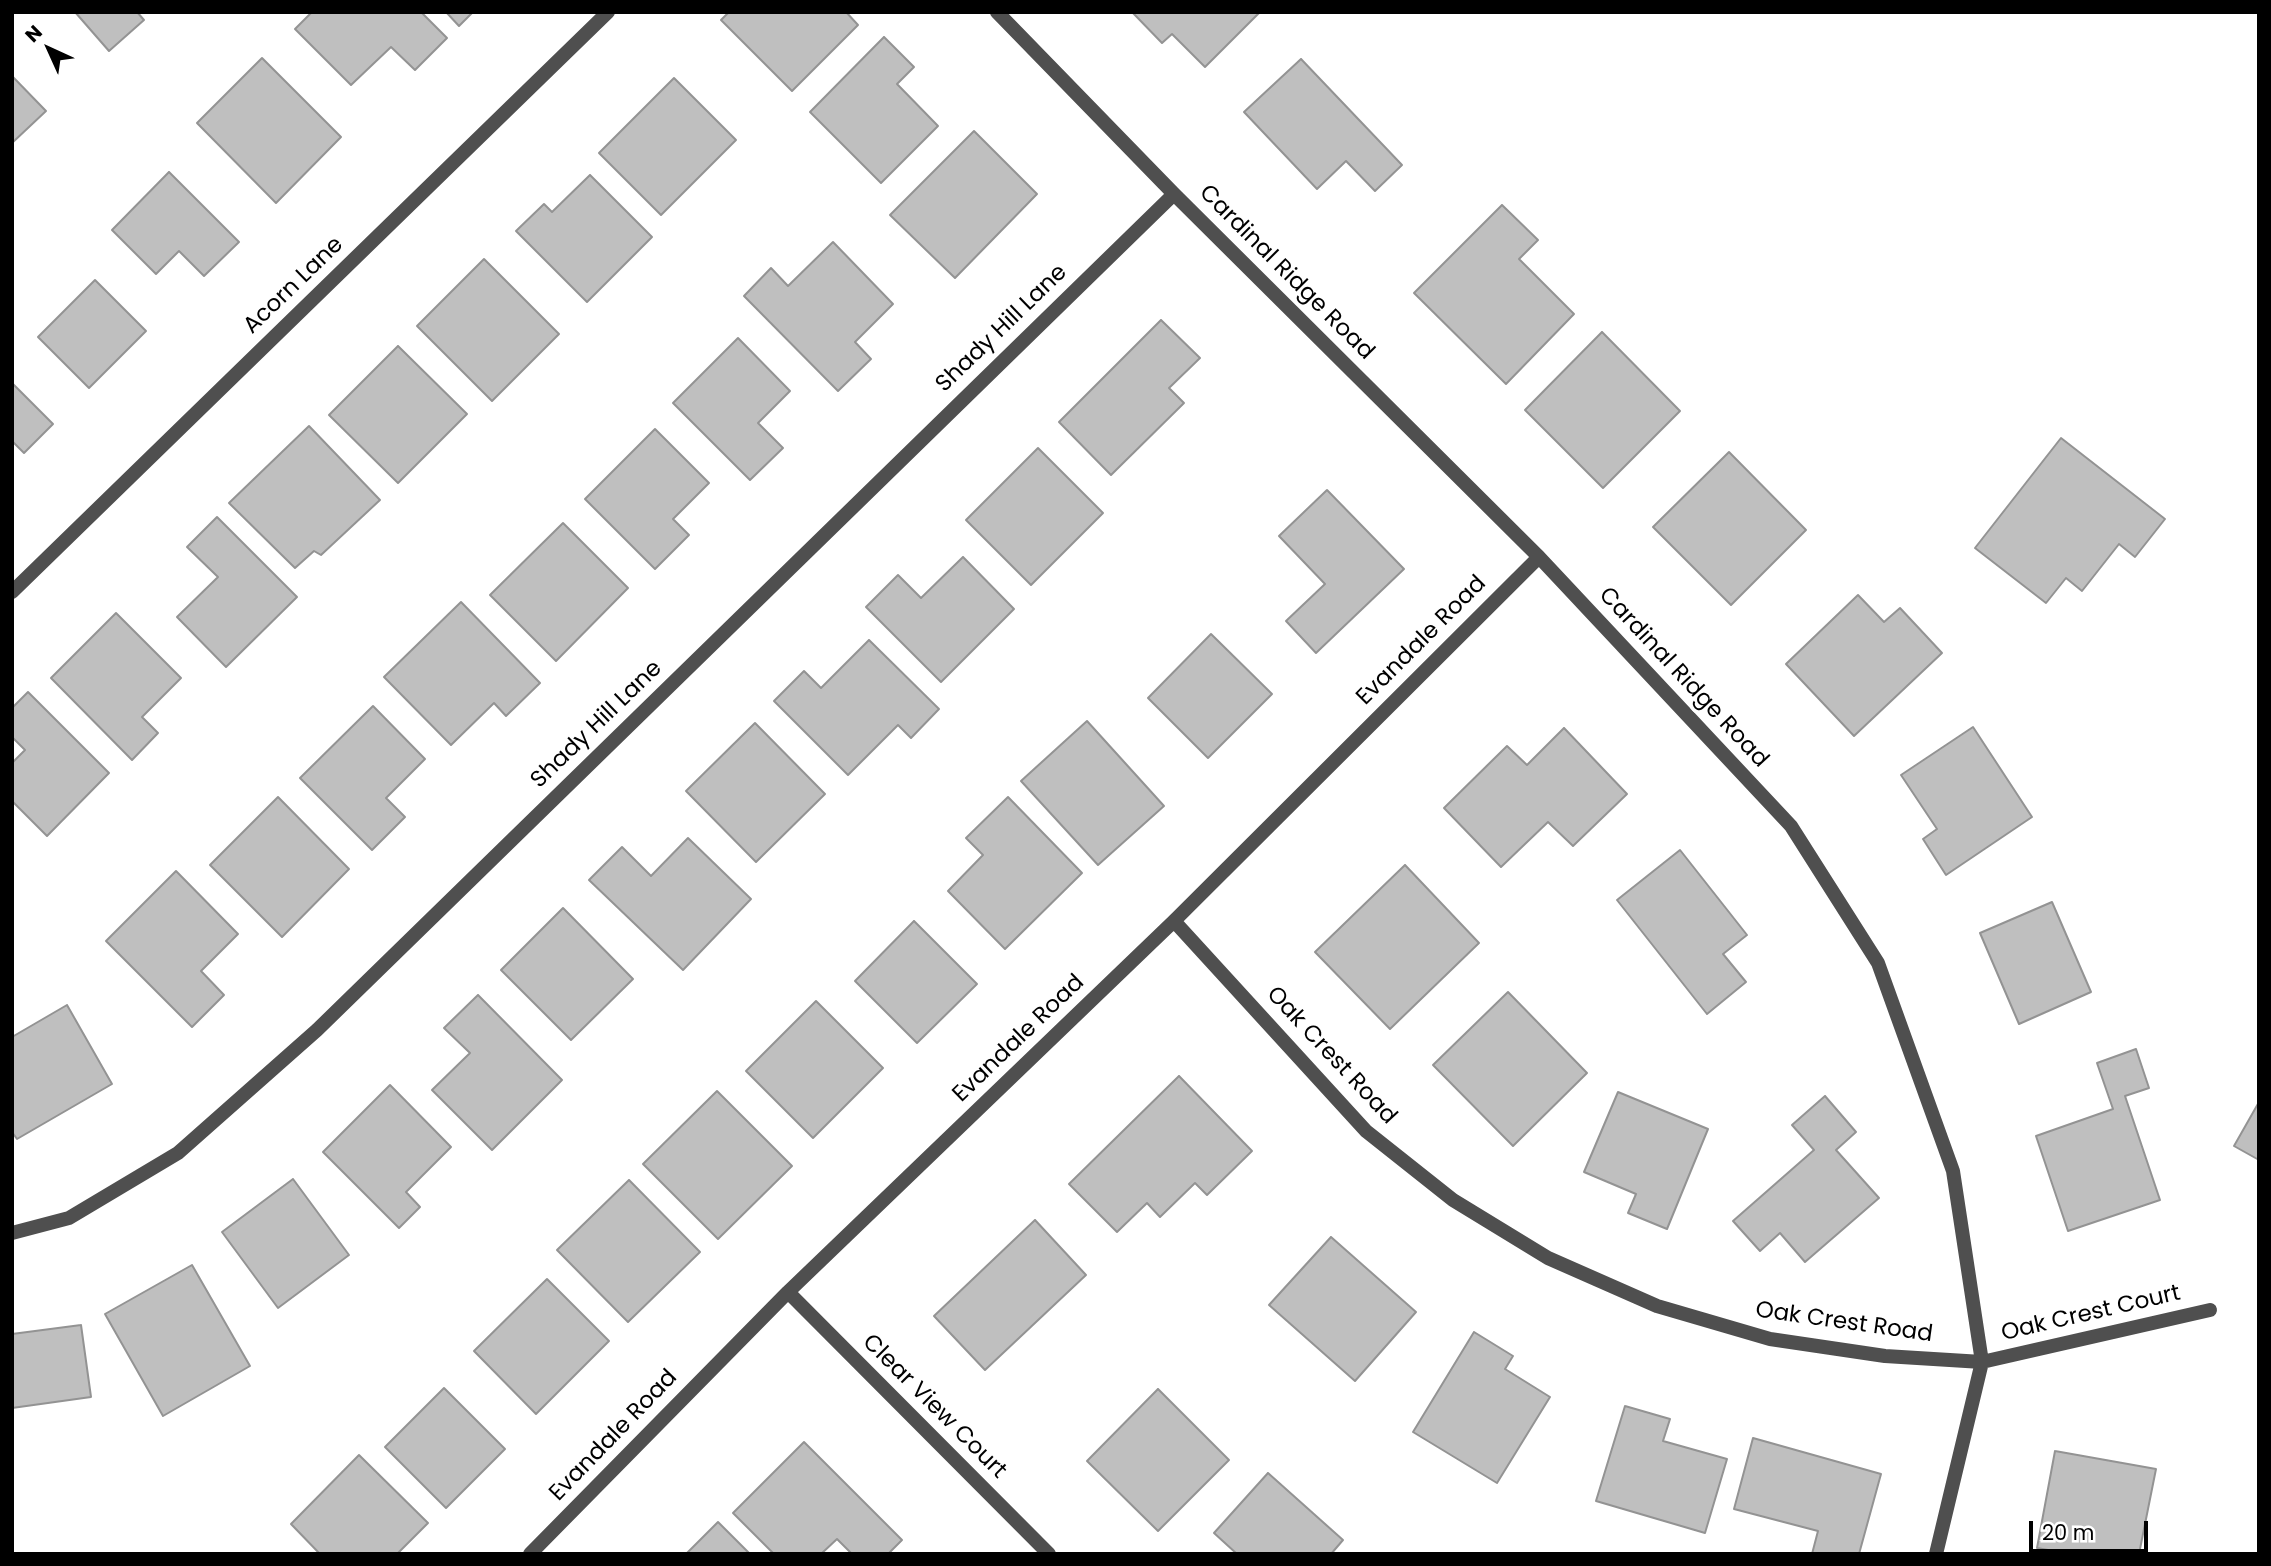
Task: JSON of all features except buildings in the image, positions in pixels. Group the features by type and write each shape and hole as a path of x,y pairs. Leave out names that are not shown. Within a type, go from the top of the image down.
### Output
{"street":[{"name":"Acorn Lane","path":"12,592 608,12"},
{"name":"Cardinal Ridge Road","path":"997,12 1174,194 1539,557 1791,826 1878,963 1954,1171 1983,1362 1936,1554"},
{"name":"Shady Hill Lane","path":"12,1233 69,1218 178,1153 317,1030 1174,194"},
{"name":"Evandale Road","path":"530,1554 788,1292 1174,921 1539,557"},
{"name":"Oak Crest Road","path":"1174,921 1366,1131 1453,1200 1548,1258 1657,1306 1770,1339 1885,1356 1983,1362"},
{"name":"Clear View Court","path":"788,1292 1049,1554"},
{"name":"Oak Crest Court","path":"1983,1362 2210,1310"}]}
